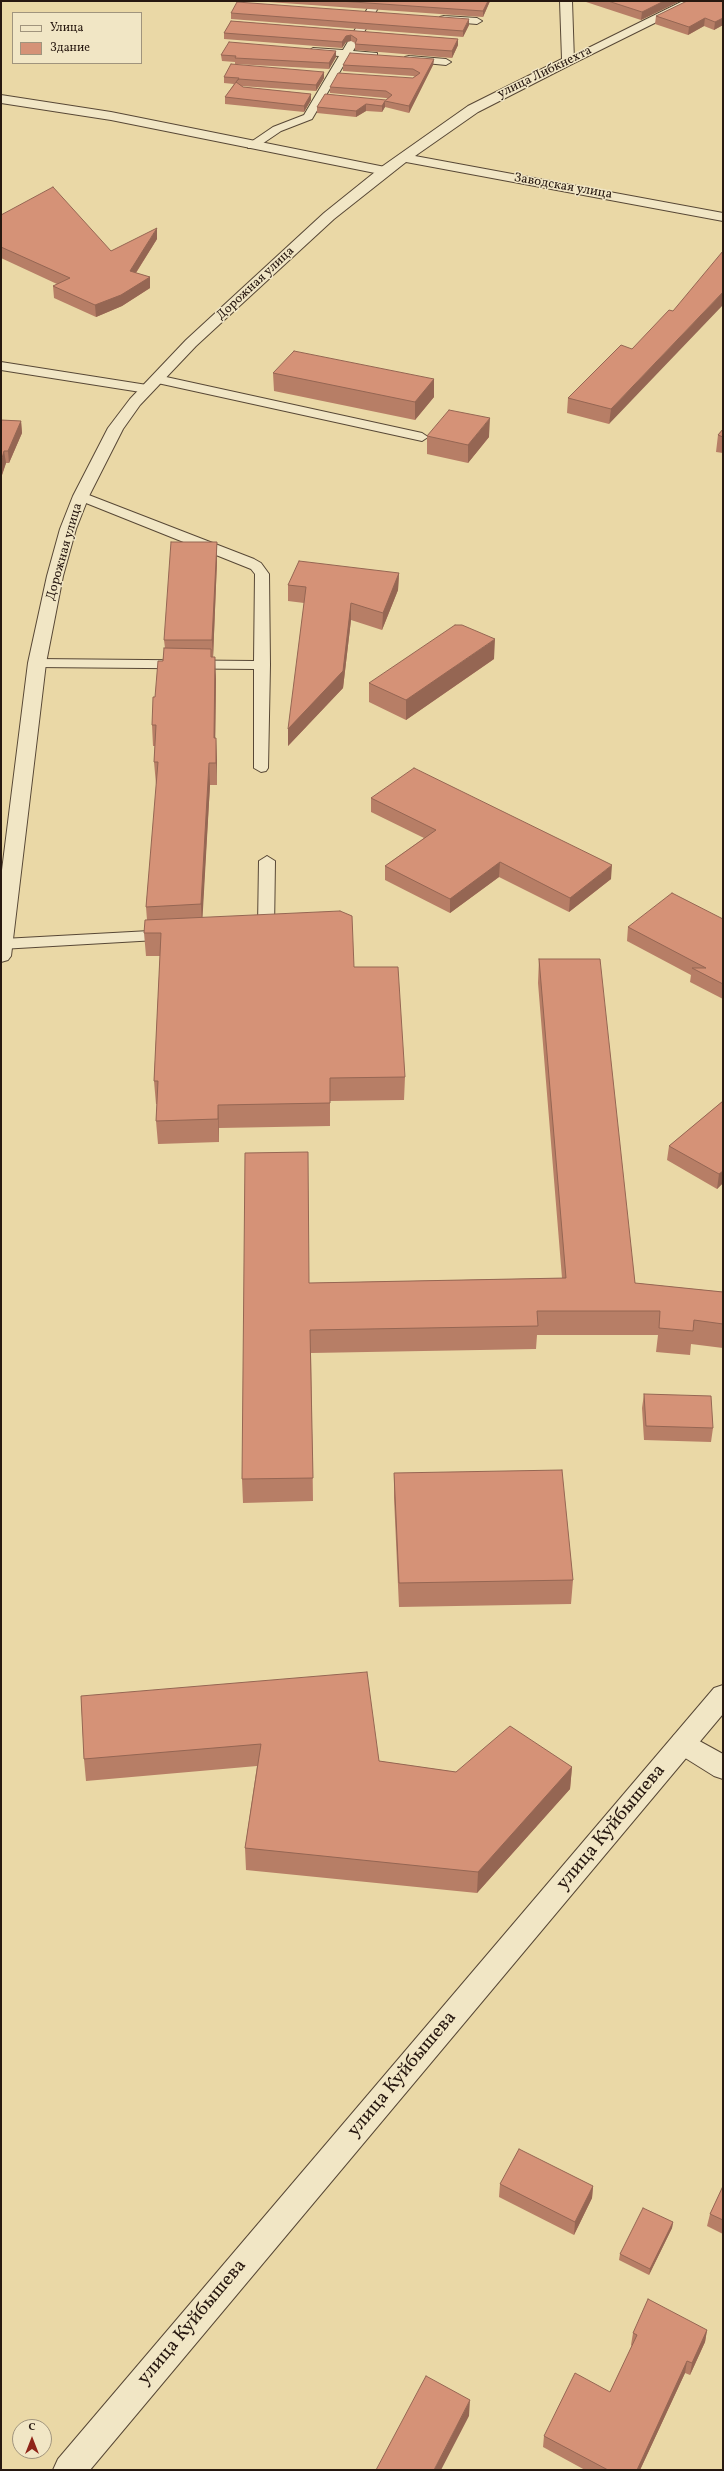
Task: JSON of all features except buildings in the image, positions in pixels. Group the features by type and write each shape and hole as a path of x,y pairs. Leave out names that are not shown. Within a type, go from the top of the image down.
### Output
{"street":[{"path":"566,1 568,61"},
{"name":"улица Либкнехта","path":"403,158 473,109 568,61 693,1"},
{"path":"1,99 111,116 252,146 384,171"},
{"name":"Дорожная улица","path":"2,950 37,663 55,576 68,529 81,496 116,428 152,384 191,343 324,222 384,171 403,158"},
{"name":"Заводская улица","path":"403,158 723,217"},
{"name":"улица Куйбышева","path":"71,2465 723,1696"},
{"path":"683,1743 723,1768"}],"lane":[{"path":"252,146 277,129 308,117 338,74 347,53 363,32 370,13 377,1"},
{"path":"354,12 386,14"},
{"path":"431,18 477,21"},
{"path":"343,31 363,32"},
{"path":"301,50 385,56"},
{"path":"400,58 446,62"},
{"path":"319,73 338,74"},
{"path":"306,95 336,98"},
{"path":"1,366 152,384 422,436"},
{"path":"81,496 256,566 262,574 263,665 261,768"},
{"path":"37,663 263,665"},
{"path":"242,931 266,930 267,861"},
{"path":"2,950 186,934"}]}
